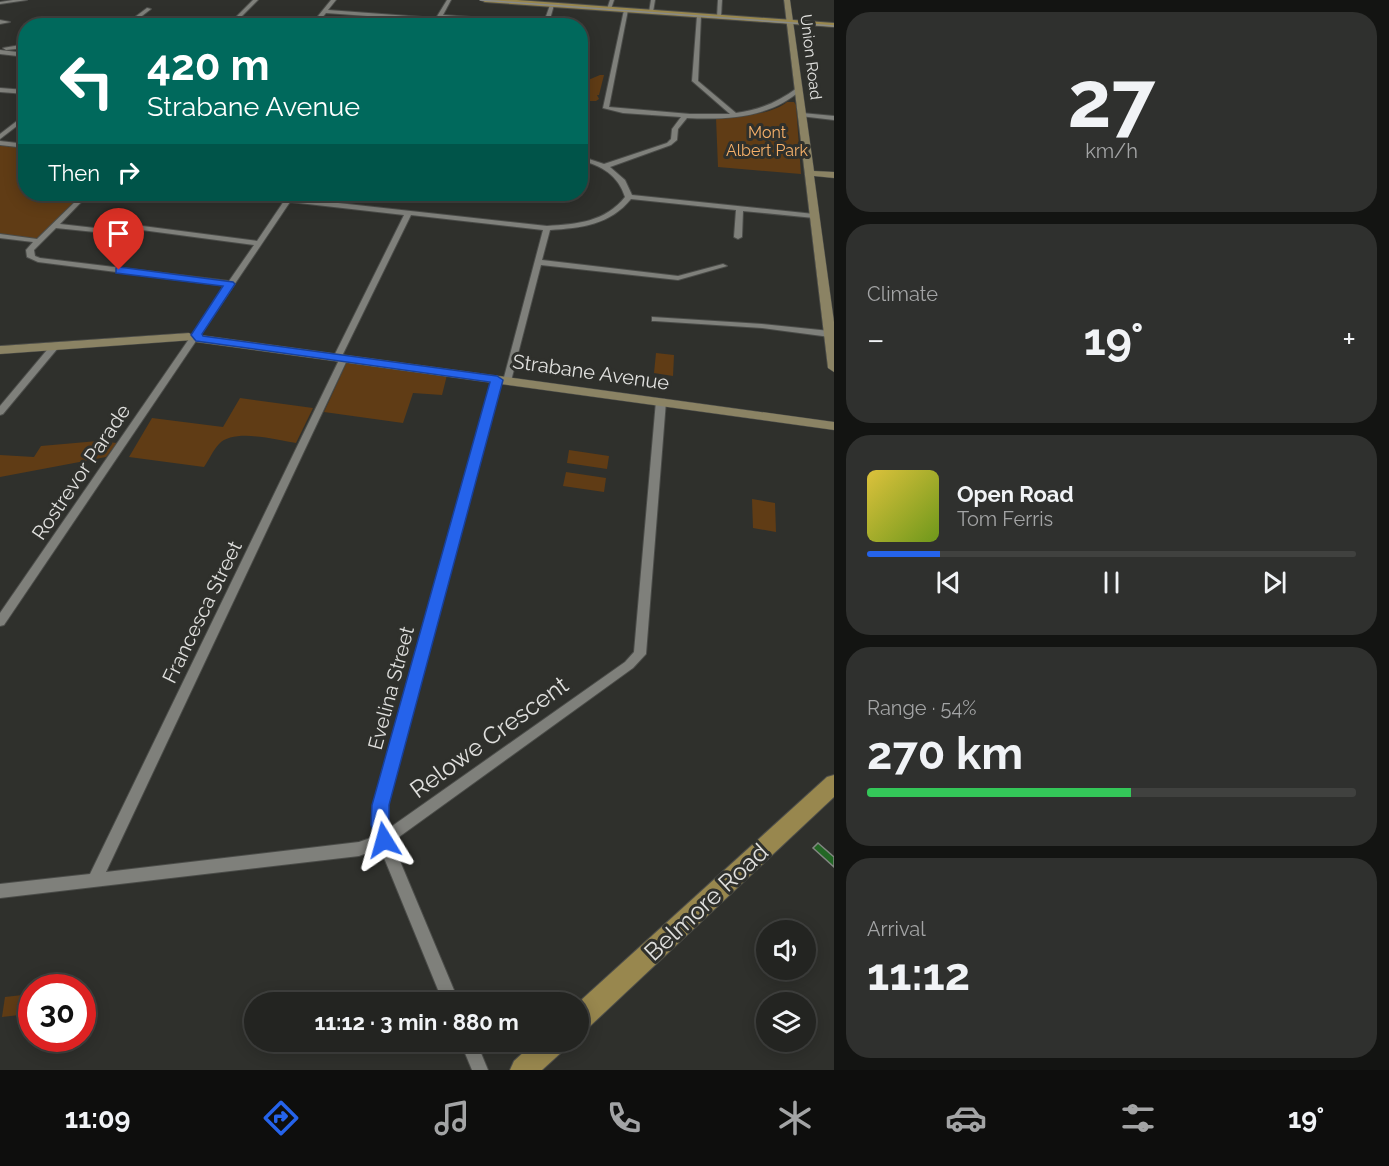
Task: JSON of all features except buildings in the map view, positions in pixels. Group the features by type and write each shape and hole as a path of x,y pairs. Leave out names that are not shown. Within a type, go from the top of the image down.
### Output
{"main road":[{"path":"484,0 542,2 552,5 768,21 790,26 834,26"},
{"name":"Union Road","path":"787,0 814,216 828,267 830,334 834,368"},
{"path":"809,173 834,176"},
{"name":"Strabane Avenue","path":"0,350 194,338 834,426"},
{"name":"Belmore Road","path":"589,1010 833,784"},
{"path":"524,1070 543,1052"}],"street":[{"path":"0,3 25,0"},
{"path":"237,18 256,0"},
{"path":"318,18 334,0"},
{"path":"324,11 439,18 449,0"},
{"path":"609,9 612,0"},
{"path":"651,12 653,0"},
{"path":"719,17 720,0"},
{"path":"547,18 552,5"},
{"path":"136,18 149,9"},
{"path":"626,10 605,106 609,110 685,116 735,115 768,108 783,101 799,89"},
{"path":"699,16 695,81 735,115"},
{"path":"0,50 18,47"},
{"path":"0,50 18,53"},
{"path":"0,90 18,91"},
{"path":"783,101 801,110 834,118"},
{"path":"605,166 669,144 674,140 675,129 685,116"},
{"path":"0,137 18,122"},
{"path":"0,143 18,145"},
{"path":"588,161 605,166 620,177 628,197"},
{"path":"628,197 814,216"},
{"path":"328,201 547,228 585,225 604,219 619,210 628,197"},
{"path":"79,201 30,250 31,257 38,260 230,284"},
{"name":"Rostrevor Parade","path":"0,622 287,201"},
{"path":"738,237 740,208"},
{"name":"Francesca Street","path":"94,881 409,212"},
{"path":"55,226 96,231 127,226 258,243"},
{"name":"Evelina Street","path":"448,992 384,840 380,825 381,805 547,228"},
{"path":"0,236 39,241"},
{"path":"537,262 678,278 723,266"},
{"path":"655,319 762,326 830,334"},
{"path":"0,412 55,346"},
{"name":"Relowe Crescent","path":"0,891 359,849 384,840 629,665 640,654 661,401"}],"green space":[{"path":"604,75 599,95 597,95 599,99 596,101 588,101 588,80"},
{"name":"Mont Albert Park","path":"787,102 794,102 796,105 801,174 718,167 716,118 762,113"},
{"path":"0,144 18,146 18,201 79,201 39,241 0,235"},
{"path":"656,353 674,355 673,376 654,373"},
{"path":"347,362 447,375 442,395 413,393 403,423 324,412"},
{"path":"240,398 313,408 296,443 256,436 226,439 215,449 204,467 129,457 152,418 223,427"},
{"path":"98,441 117,443 106,457 0,477 0,455 34,457 41,446"},
{"path":"569,450 609,456 607,469 567,463"},
{"path":"566,472 606,478 604,492 563,486"},
{"path":"752,499 775,503 776,532 753,528"},
{"path":"18,996 18,1015 2,1017 5,997"}],"tram line":[{"path":"480,0 834,26"}],"route":[{"path":"119,270 230,284 196,335 200,339 497,380 381,805 380,825 384,840"}]}
